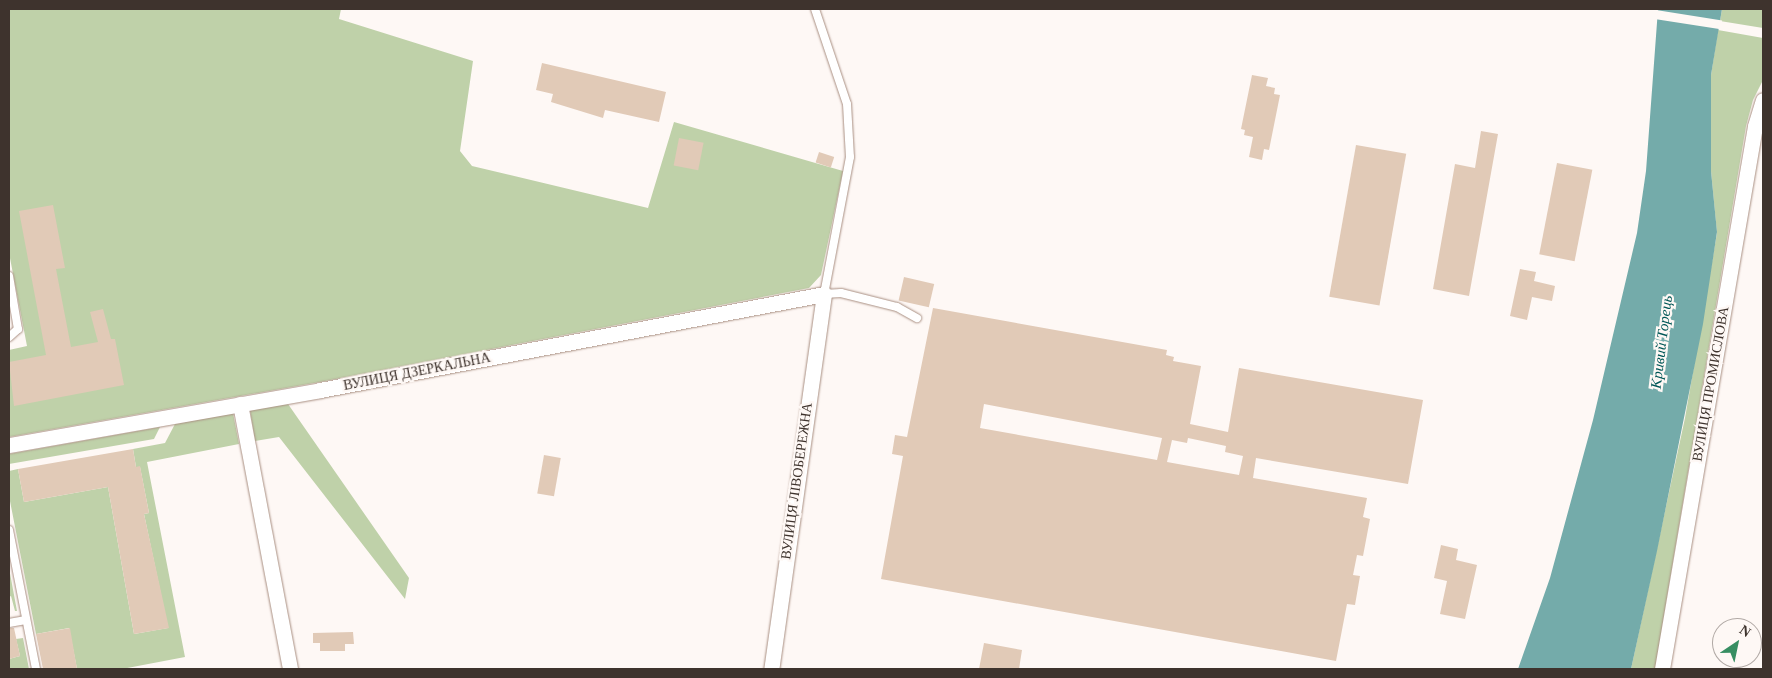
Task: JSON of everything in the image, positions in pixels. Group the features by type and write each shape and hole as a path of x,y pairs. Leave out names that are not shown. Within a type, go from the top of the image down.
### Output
{"street":[{"name":"ВУЛИЦЯ ПРОМИСЛОВА","path":"1662,669 1755,126 1763,100"},
{"name":"ВУЛИЦЯ ДЗЕРКАЛЬНА","path":"9,445 240,404 824,294"},
{"name":"ВУЛИЦЯ ЛІВОБЕРЕЖНА","path":"771,669 824,294"},
{"path":"240,404 290,669"}],"lane":[{"path":"815,9 847,104 850,157 824,294 841,292 888,305 917,318"},
{"path":"9,276 18,323 18,330 9,337"},
{"path":"9,530 36,669"},
{"path":"9,623 26,620"}],"green space":[{"path":"9,9 341,9 339,19 473,61 460,151 472,166 648,208 674,122 843,171 821,275 809,288 320,382 9,437 9,350 27,346 9,253"},
{"path":"1722,9 1763,9 1763,28 1720,21"},
{"path":"1718,30 1763,38 1763,80 1753,100 1746,126 1655,669 1631,669 1685,418 1717,233 1711,171 1711,75"},
{"path":"288,404 409,578 405,599 279,437 255,441 250,410"},
{"path":"233,413 239,444 147,462 185,657 122,669 77,669 69,628 36,634 9,496 9,471 18,469 24,502 108,487 134,634 168,628 144,514 149,513 140,467 136,467 133,449 165,443 175,424"},
{"path":"160,427 154,439 9,464 9,454"},
{"path":"9,568 17,611 15,611 11,596 9,597"},
{"path":"23,638 29,669 9,669 9,659 20,656 16,639"}],"water":[{"name":"Кривий Торець","path":"1658,9 1722,9 1711,75 1711,171 1717,232 1703,324 1657,551 1631,669 1518,669 1550,578 1593,420 1637,233 1646,171"}],"pier":[{"path":"1656,10 1722,20 1721,29 1655,19"}],"building":[{"path":"542,63 666,92 659,122 605,110 603,118 551,102 553,94 536,90"},
{"path":"1252,75 1268,78 1266,86 1275,88 1274,94 1280,95 1269,150 1264,149 1262,160 1249,157 1253,137 1244,135 1245,130 1241,129"},
{"path":"1481,131 1498,134 1469,296 1433,289 1455,164 1475,168"},
{"path":"679,138 704,143 698,170 674,165"},
{"path":"1356,145 1406,154 1379,306 1329,297"},
{"path":"819,152 834,157 831,167 816,162"},
{"path":"1557,163 1592,170 1575,261 1539,254"},
{"path":"53,205 65,268 56,269 71,347 98,342 90,312 103,309 111,339 115,339 124,385 14,406 9,362 46,355 19,211"},
{"path":"1520,269 1536,272 1534,281 1555,286 1552,301 1532,297 1527,320 1510,316"},
{"path":"904,277 934,284 929,307 899,300"},
{"path":"933,308 1167,350 1166,355 1174,357 1173,361 1201,366 1190,424 1228,432 1239,368 1423,400 1408,484 1256,458 1253,478 1367,498 1363,517 1370,519 1363,556 1357,555 1353,575 1360,576 1355,605 1347,604 1336,661 881,579 903,456 892,454 895,435 907,437","holes":["984,404 1162,438 1157,460 980,428","1188,438 1226,446 1225,452 1243,456 1239,475 1167,462 1172,440 1187,443"]},
{"path":"133,449 136,467 140,466 149,513 144,514 169,628 134,634 108,487 24,502 18,469"},
{"path":"544,455 561,458 554,496 537,493"},
{"path":"1441,545 1458,549 1456,560 1477,565 1465,619 1440,614 1447,581 1434,578"},
{"path":"9,628 14,628 20,656 9,659"},
{"path":"70,628 77,669 43,669 36,634"},
{"path":"353,632 354,644 345,644 345,651 320,651 320,643 313,643 313,633"},
{"path":"984,643 1022,650 1019,669 979,669"}]}
